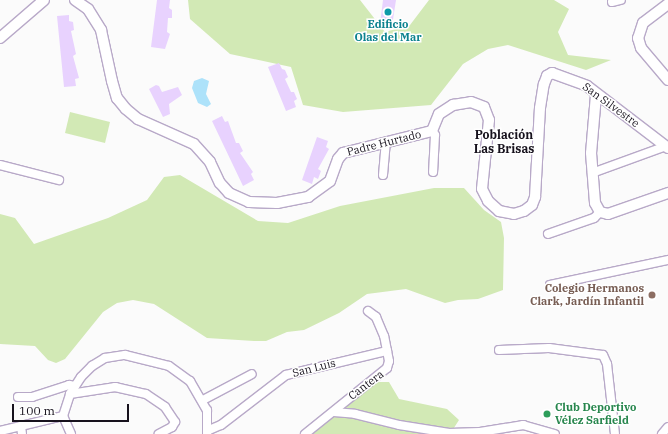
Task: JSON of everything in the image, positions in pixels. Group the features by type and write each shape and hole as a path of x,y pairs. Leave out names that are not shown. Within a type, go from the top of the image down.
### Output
{"street":[{"path":"0,38 44,0"},
{"name":"Padre Hurtado","path":"75,0 88,9 101,30 117,98 126,109 138,119 194,144 210,162 220,183 239,199 277,203 308,197 330,180 338,159 343,153 432,131 439,114 453,105 471,102 484,107 489,120 482,190 488,201 500,211 514,214 524,211 532,205 535,197 540,108 544,84 549,74"},
{"path":"612,2 621,0"},
{"path":"668,4 643,23 638,38 641,48 668,80"},
{"name":"San Silvestre","path":"549,74 568,78 587,86 596,95 667,147"},
{"path":"596,95 591,139 592,173 595,203 600,212 608,214 668,193"},
{"path":"432,131 435,134 433,172"},
{"path":"383,175 386,142"},
{"path":"592,173 667,147"},
{"path":"0,165 59,180"},
{"path":"548,234 594,218 600,212"},
{"path":"550,285 668,260"},
{"name":"Cantera","path":"334,412 347,398 387,368 389,361 384,336 376,317 368,312"},
{"path":"499,350 549,348 603,355 607,364 615,434"},
{"name":"San Luis","path":"208,432 239,412 286,375 387,351"},
{"path":"71,434 63,416 70,394 75,386 92,366 105,358 125,355 169,366 190,381 203,400 208,432"},
{"path":"203,400 252,374"},
{"path":"18,397 32,397 69,385 75,386"},
{"path":"70,394 115,387 132,389 146,394 165,407 175,422 172,427 159,434"},
{"path":"305,434 334,412 355,414 399,425 449,433 480,432 523,425 555,434"},
{"path":"1,434 0,430 21,430 63,416"},
{"path":"662,434 668,427"}],"green space":[{"path":"188,0 360,0 385,32 410,25 429,0 554,0 569,9 558,32 568,55 611,60 586,70 508,45 488,49 463,64 431,105 343,112 303,105 291,67 230,54 190,19"},
{"path":"70,112 110,122 105,143 65,133"},
{"path":"180,175 258,221 288,223 340,206 434,188 464,188 484,210 501,222 504,238 503,290 478,299 458,300 445,303 406,289 367,294 339,313 304,330 287,332 266,341 207,338 154,304 133,300 117,303 103,312 65,359 56,363 48,360 35,346 0,344 0,214 15,218 34,244 108,218 147,200 164,177"},
{"path":"372,382 389,382 399,399 447,409 459,420 450,434 312,434"}],"water":[{"path":"202,78 209,81 206,94 211,104 207,107 198,103 192,88 194,81"}],"building":[{"path":"157,0 170,0 169,8 172,10 172,18 168,18 167,32 170,34 165,49 151,47"},
{"name":"Edificio Olas del Mar","path":"383,0 396,0 392,26 380,24"},
{"path":"69,15 69,21 73,22 74,30 71,31 76,54 73,56 79,78 75,79 76,86 64,87 57,16"},
{"path":"279,63 282,69 285,70 288,77 285,79 291,92 294,92 297,99 294,101 296,107 286,111 268,67"},
{"path":"156,85 159,86 162,92 178,87 182,95 169,104 170,114 163,117 149,89"},
{"path":"222,116 225,122 228,121 236,143 239,143 243,151 240,153 253,172 251,174 254,180 243,186 212,121"},
{"path":"317,137 328,141 326,147 329,149 318,169 321,171 318,179 314,177 312,184 302,180"}],"place":[{"name":"Edificio Olas del Mar","path":"388,12"},
{"name":"Colegio Hermanos Clark, Jardín Infantil","path":"652,295"},
{"name":"Club Deportivo Vélez Sarfield","path":"547,414"}],"district":[{"name":"Población Las Brisas","path":"504,142"}]}
